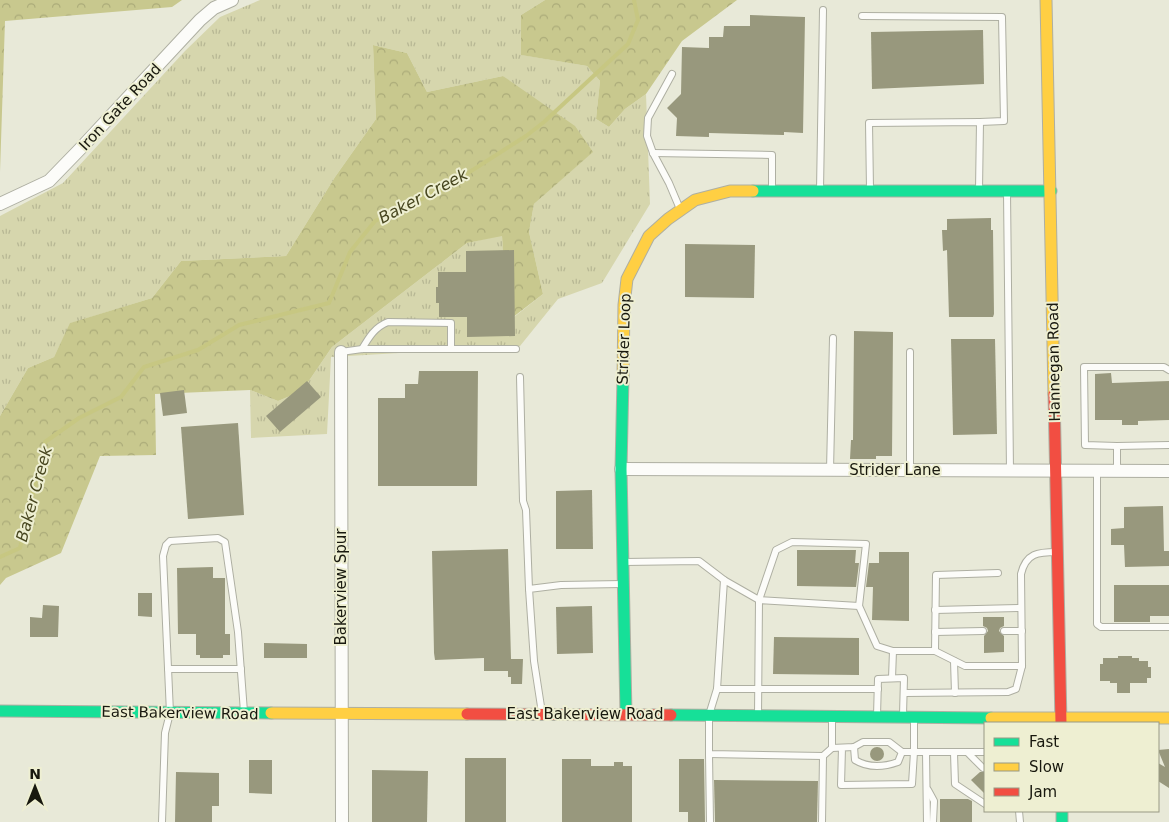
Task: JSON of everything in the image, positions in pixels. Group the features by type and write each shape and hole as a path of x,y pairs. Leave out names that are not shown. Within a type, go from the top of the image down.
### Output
{"main road":[{"name":"Hannegan Road","path":"1046,0 1061,721"},
{"name":"Strider Loop","path":"626,714 621,469 624,305 627,279 649,236 668,218 695,200 730,191 1051,191"},
{"name":"East Bakerview Road","path":"0,711 244,714 758,715 1061,721 1169,718"}],"street":[{"name":"Iron Gate Road","path":"0,204 49,181 200,20 214,8 232,0"},
{"name":"Bakerview Spur","path":"340,352 342,822"},
{"name":"Strider Lane","path":"621,469 1169,471"}],"lane":[{"path":"820,191 823,10"},
{"path":"862,16 1002,17 1004,121 869,122 870,191"},
{"path":"672,74 648,118 647,136 680,210"},
{"path":"979,191 980,122"},
{"path":"653,153 772,155 772,191"},
{"path":"1007,191 1010,471"},
{"path":"362,349 370,335 381,324 388,322 451,323 451,349"},
{"path":"830,470 833,338"},
{"path":"340,352 362,349 516,349"},
{"path":"910,352 910,470"},
{"path":"1169,370 1164,367 1084,367 1085,446 1169,445"},
{"path":"520,377 523,501 526,510 534,661 542,714"},
{"path":"1117,446 1117,471"},
{"path":"1097,471 1097,624 1107,628 1169,627"},
{"path":"162,822 165,733 170,713 164,550 170,541 218,538 225,542 238,632 244,714"},
{"path":"758,715 759,600 776,550 792,542 866,544 859,606 878,646 893,651 935,651 965,666 1022,666"},
{"path":"904,693 1008,692 1016,688 1022,666 1021,574 1026,561 1039,552 1058,552"},
{"path":"623,562 699,561 724,580 759,600 859,606"},
{"path":"935,651 936,574 998,573"},
{"path":"710,822 710,715 717,689 724,580"},
{"path":"530,589 561,585 624,584"},
{"path":"935,610 1021,608"},
{"path":"935,632 984,631"},
{"path":"1004,631 1022,631"},
{"path":"892,678 893,651"},
{"path":"954,661 955,693"},
{"path":"168,669 240,669"},
{"path":"842,748 841,785 912,784 914,752 904,693 904,678 878,678 877,717"},
{"path":"717,689 878,688"},
{"path":"832,716 832,748"},
{"path":"710,754 823,756 832,748 854,747 863,742 889,742 902,752 984,752"},
{"path":"854,747 855,760 864,766 888,766 898,762 902,752"},
{"path":"926,752 927,822"},
{"path":"954,753 955,784 984,803"},
{"path":"968,753 984,768"},
{"path":"822,822 823,756"},
{"path":"927,789 934,802 933,822"}],"green space":[{"path":"0,0 182,0 172,7 5,21 0,172"},
{"path":"260,0 545,0 521,15 522,55 587,66 600,81 596,119 609,127 625,109 646,94 650,204 602,283 558,299 520,346 331,357 327,434 251,438 250,390 278,401 302,391 332,347 467,243 502,235 509,321 543,294 529,232 534,204 592,152 503,76 427,92 407,53 373,45 376,119 335,177 286,256 181,261 152,298 71,323 54,357 28,368 0,416 0,216 63,183 185,51 220,17"},
{"path":"545,0 737,0 682,41 646,94 625,109 609,127 596,119 600,81 587,66 521,55 521,15"},
{"path":"373,45 407,53 427,92 503,76 575,126 593,152 534,204 529,232 543,294 508,321 502,236 467,243 332,347 302,391 278,401 250,390 155,394 156,455 100,456 61,553 6,578 0,585 0,416 28,368 54,357 70,323 152,298 181,261 286,256 335,177 376,119"}],"building":[{"path":"750,15 805,17 803,133 784,132 784,135 709,133 709,137 676,136 677,118 667,108 681,94 682,47 709,48 709,37 723,37 724,26 750,26"},
{"path":"983,30 984,84 872,89 871,32"},
{"path":"991,218 991,230 993,230 993,317 949,317 947,250 943,251 942,230 947,230 947,219"},
{"path":"685,244 755,245 754,298 685,297"},
{"path":"514,250 515,336 467,337 467,317 439,317 439,303 436,303 438,272 466,272 466,251"},
{"path":"854,331 893,332 892,456 876,456 876,459 850,459 851,440 853,440"},
{"path":"951,339 995,339 997,434 953,435"},
{"path":"419,371 478,371 477,486 378,486 378,398 405,398 405,384 418,384"},
{"path":"1111,373 1112,383 1169,381 1169,420 1138,421 1138,425 1122,425 1122,420 1095,420 1095,374"},
{"path":"307,381 321,397 280,432 266,416"},
{"path":"184,390 187,413 163,416 160,393"},
{"path":"238,423 244,515 188,519 181,427"},
{"path":"592,490 593,549 556,549 556,491"},
{"path":"1163,506 1164,551 1169,551 1169,566 1125,567 1124,545 1111,545 1111,529 1124,528 1124,507"},
{"path":"508,549 511,659 523,659 522,684 511,684 511,677 508,677 508,671 484,671 484,658 435,660 434,653 432,551"},
{"path":"797,550 856,550 855,563 859,563 856,587 797,586"},
{"path":"879,552 909,552 909,621 872,620 873,587 866,587 869,563 879,563"},
{"path":"213,567 213,578 225,578 225,634 230,634 230,655 223,655 223,658 200,658 200,655 196,655 196,634 178,634 177,568"},
{"path":"1114,585 1169,585 1169,616 1150,616 1150,622 1114,622"},
{"path":"138,593 152,593 152,617 138,616"},
{"path":"43,605 59,606 58,637 30,637 30,617 42,618"},
{"path":"592,606 593,653 557,654 556,607"},
{"path":"983,617 1004,617 1004,626 999,631 1004,636 1004,652 984,653 984,636 988,631 983,626"},
{"path":"774,637 859,638 859,675 773,674"},
{"path":"264,643 307,644 307,658 264,658"},
{"path":"1118,656 1132,656 1132,658 1139,658 1139,661 1148,661 1148,667 1151,667 1151,678 1147,678 1147,683 1130,683 1130,693 1117,693 1117,683 1100,681 1100,664 1103,664 1103,658 1118,658"},
{"path":"874,747 880,747 884,754 880,761 874,761 870,757 870,751"},
{"path":"1169,749 1169,788 1159,782 1159,764 1165,767 1159,750"},
{"path":"465,758 506,758 506,822 465,822"},
{"path":"562,759 591,759 591,766 614,766 614,762 623,762 623,766 632,766 632,822 562,822"},
{"path":"679,759 704,759 705,822 688,822 688,812 679,812"},
{"path":"249,760 272,760 272,794 249,793"},
{"path":"372,770 428,771 427,822 372,822"},
{"path":"176,772 219,773 219,806 212,806 212,822 175,822"},
{"path":"980,772 984,772 984,793 971,780"},
{"path":"714,780 818,781 817,822 715,822"},
{"path":"940,799 968,799 972,801 972,822 940,822"}],"waterway":[{"name":"Baker Creek","path":"0,557 20,548 45,442 79,418 121,397 144,367 198,350 239,325 329,303 350,252 375,221 443,189 526,136 544,122 628,44 638,20 634,0"}],"traffic: fast":[{"path":"753,191 1051,191"},
{"path":"623,377 621,469 626,714"},
{"path":"0,711 271,713"},
{"path":"671,715 991,718"},
{"path":"1062,812 1062,822"}],"traffic: slow":[{"path":"1046,0 1054,394"},
{"path":"623,377 624,305 627,279 649,236 668,219 695,200 730,191 753,191"},
{"path":"271,713 467,714"},
{"path":"991,718 1169,718"}],"traffic: jam":[{"path":"1054,394 1061,722"},
{"path":"467,714 671,715"}]}
